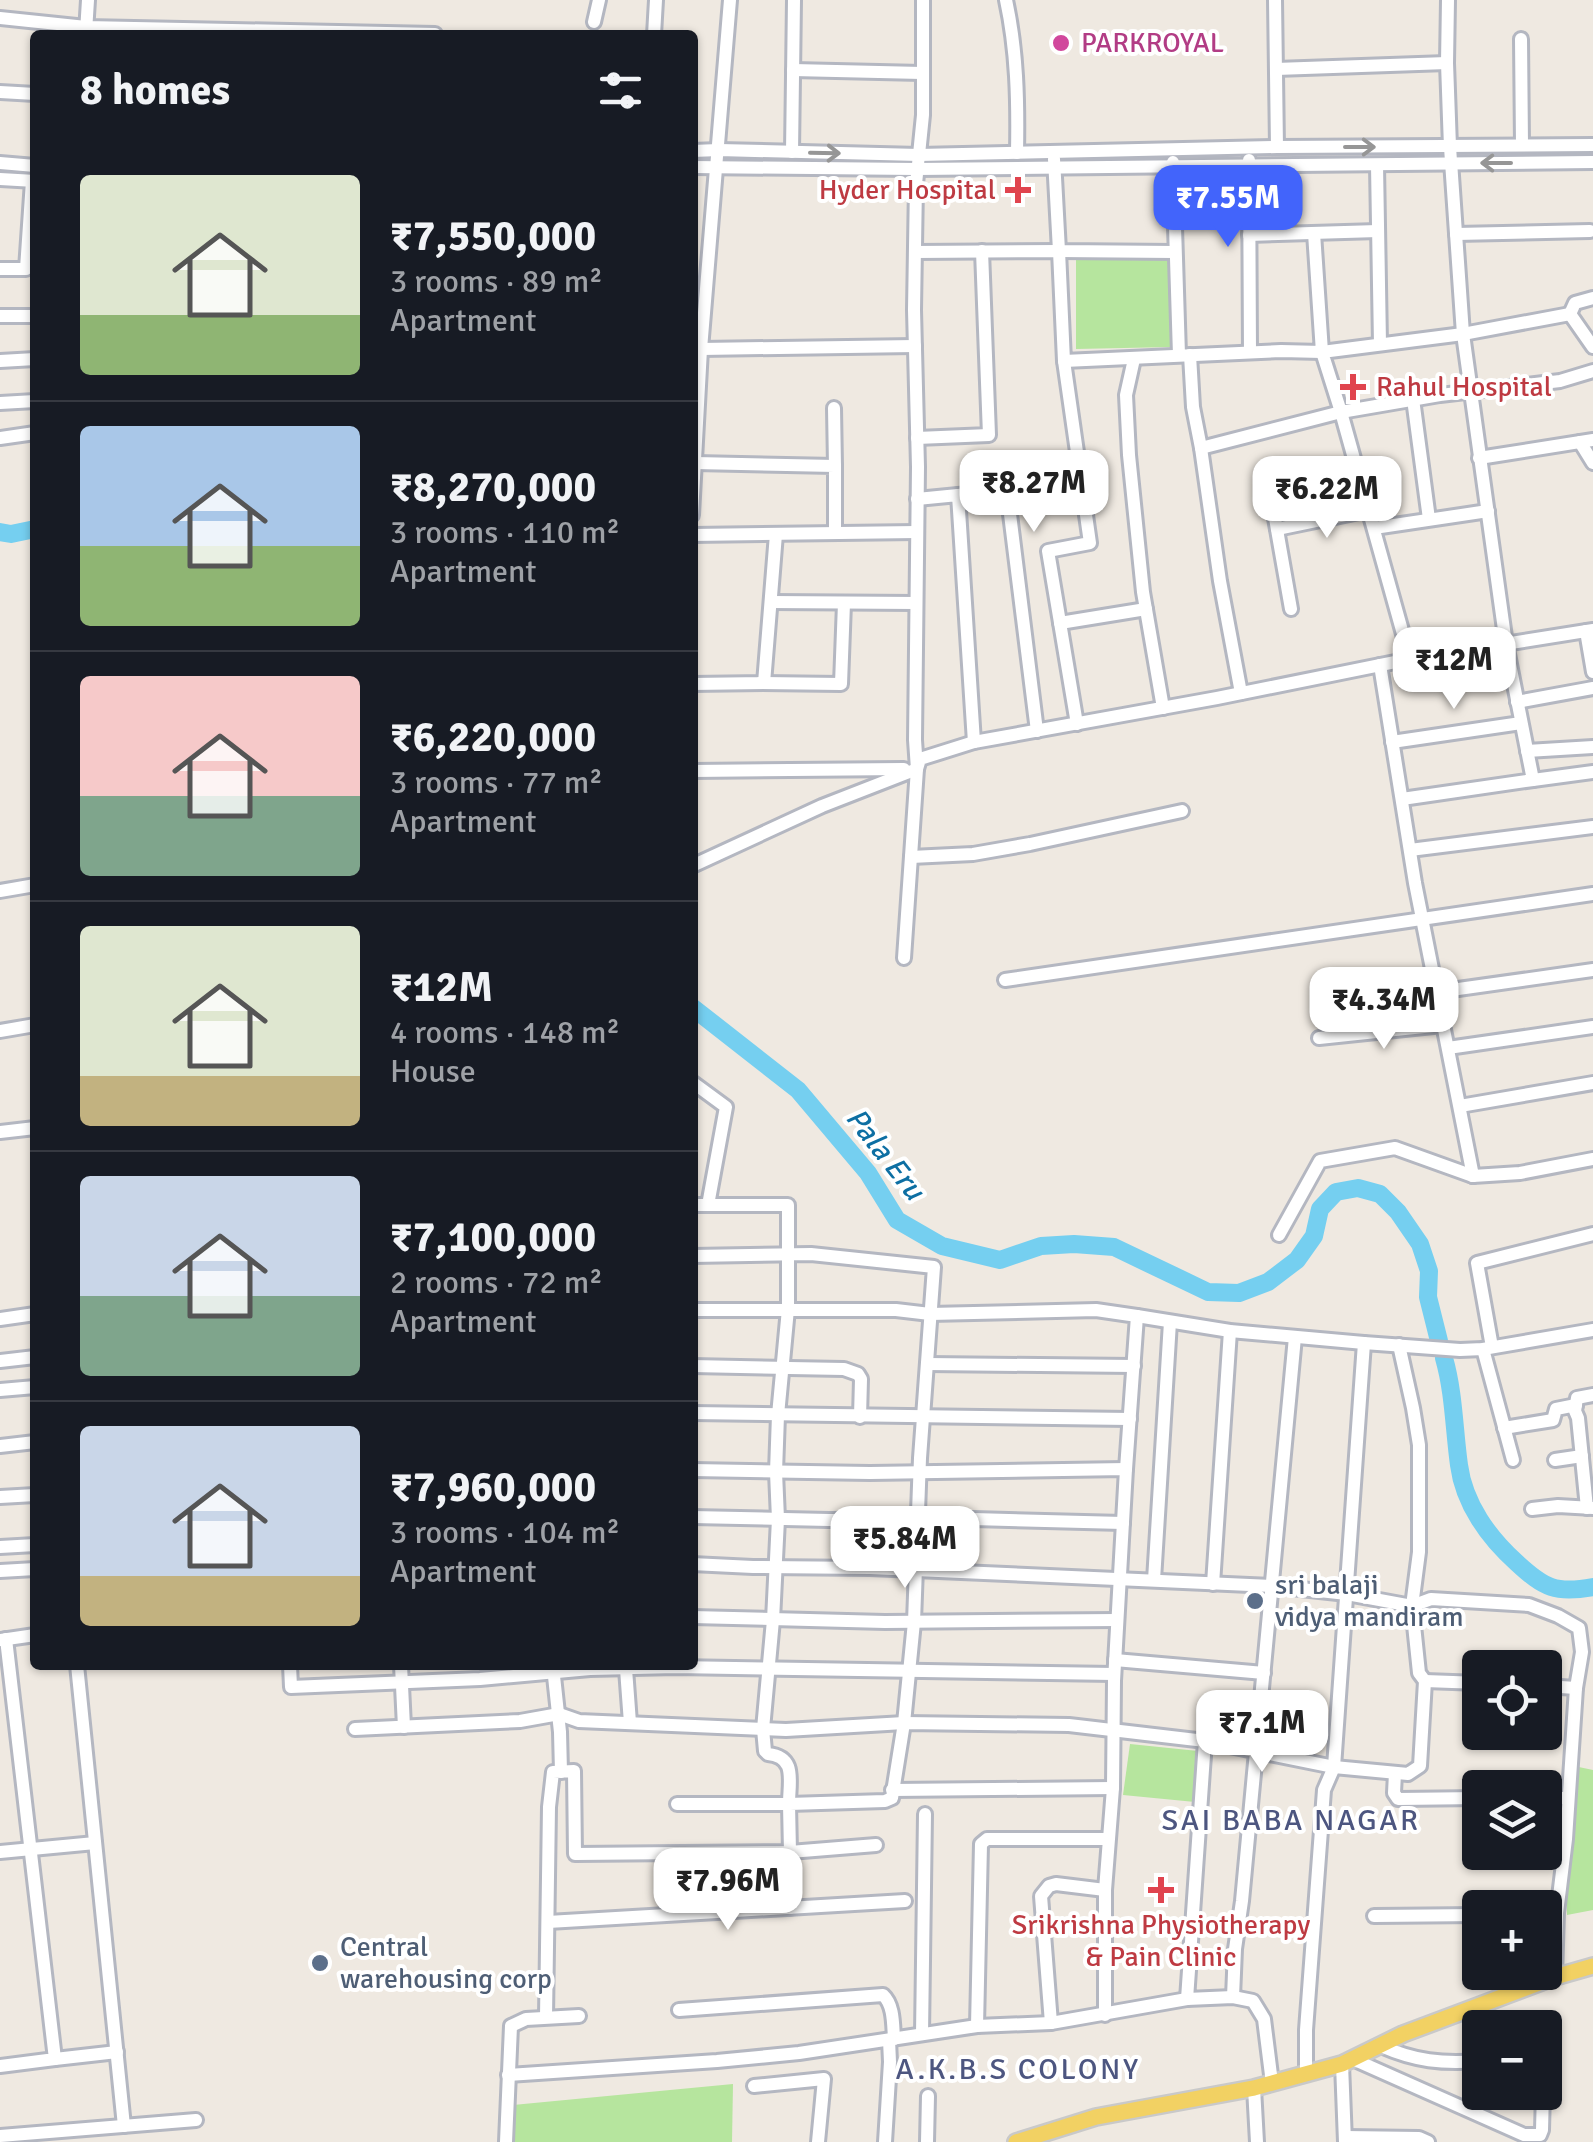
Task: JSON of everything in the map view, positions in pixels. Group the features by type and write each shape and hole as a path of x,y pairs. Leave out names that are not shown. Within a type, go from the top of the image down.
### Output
{"main road":[{"path":"1562,1975 1593,1966"},
{"path":"1016,2142 1051,2136 1096,2117 1254,2088 1348,2062 1403,2034 1520,1990"}],"street":[{"path":"86,30 88,0"},
{"path":"594,22 599,0"},
{"path":"654,30 656,0"},
{"path":"698,414 730,0"},
{"path":"792,152 794,0"},
{"path":"904,958 917,769 915,252 923,115 923,0"},
{"path":"1006,0 1018,83 1017,153"},
{"path":"1275,0 1277,147"},
{"path":"1448,0 1450,146 1463,334 1506,644 1533,780"},
{"path":"0,18 79,30"},
{"path":"1521,38 1522,145"},
{"path":"1276,69 1447,62"},
{"path":"793,70 922,73"},
{"path":"0,92 30,94"},
{"path":"698,167 1054,159 1172,149 1593,145"},
{"path":"1249,148 1250,352"},
{"path":"1172,149 1184,355 1242,693"},
{"path":"698,151 792,152 918,162 1017,153 1173,166 1593,162"},
{"path":"1054,159 1064,361 1090,543 1048,550 1077,724"},
{"path":"0,163 30,166"},
{"path":"1377,164 1380,344"},
{"path":"0,179 30,181"},
{"path":"0,269 26,270 30,226"},
{"path":"1249,235 1378,231"},
{"path":"1456,234 1590,231"},
{"path":"1314,233 1322,352 1410,659"},
{"path":"917,438 989,434 982,251"},
{"path":"915,252 1176,252"},
{"path":"1570,314 1574,303 1593,298"},
{"path":"1064,361 1322,352 1463,334 1570,314"},
{"path":"1570,314 1593,347"},
{"path":"0,316 30,316"},
{"path":"702,349 915,346"},
{"path":"1134,358 1126,395 1129,455 1146,609 1164,708"},
{"path":"0,360 30,360"},
{"path":"1202,448 1342,412 1560,381 1593,371"},
{"path":"1413,399 1429,519"},
{"path":"0,403 30,401"},
{"path":"834,408 835,533"},
{"path":"0,438 30,434"},
{"path":"1479,458 1587,441 1593,463"},
{"path":"698,463 835,466"},
{"path":"917,498 1007,490 1037,731"},
{"path":"958,495 974,742"},
{"path":"1273,507 1291,609"},
{"path":"1277,529 1369,510"},
{"path":"1374,528 1488,511"},
{"path":"698,535 917,532"},
{"path":"698,684 764,683 776,534"},
{"path":"770,602 916,603"},
{"path":"757,683 841,684 844,602"},
{"path":"1060,623 1146,609"},
{"path":"917,769 920,759 974,742 1410,659 1590,630 1593,672"},
{"path":"1380,665 1410,850 1473,1176"},
{"path":"1516,702 1593,688"},
{"path":"1392,742 1521,723"},
{"path":"1527,752 1593,747"},
{"path":"698,771 917,769"},
{"path":"698,863 822,806 917,769"},
{"path":"1402,799 1593,772"},
{"path":"911,857 1011,848 1182,811"},
{"path":"1410,850 1593,827"},
{"path":"0,891 30,886"},
{"path":"1005,980 1593,894"},
{"path":"1437,992 1593,970"},
{"path":"1319,1038 1443,1024"},
{"path":"0,1031 30,1026"},
{"path":"1448,1048 1593,1027"},
{"path":"1460,1106 1593,1083"},
{"path":"698,1086 726,1107 708,1205"},
{"path":"0,1132 30,1129"},
{"path":"1279,1234 1320,1161 1396,1148 1473,1176 1593,1159"},
{"path":"698,1205 788,1205 788,1310 778,1415 778,1519 763,1730 765,1750 783,1756 789,1768 790,1908"},
{"path":"1513,1460 1488,1348 1476,1263 1593,1234"},
{"path":"677,1804 789,1804 892,1798 914,1622 934,1267 811,1254 698,1256"},
{"path":"698,1310 896,1310 930,1314 1096,1310 1230,1331 1460,1350 1593,1330"},
{"path":"0,1320 30,1315"},
{"path":"1105,2014 1105,1890 1114,1667 1136,1316"},
{"path":"1154,1580 1170,1322"},
{"path":"1214,1584 1230,1331"},
{"path":"1233,1997 1295,1337"},
{"path":"1306,2074 1324,1790 1334,1767 1364,1342"},
{"path":"355,1729 520,1721 559,1714 579,1720 763,1730 904,1724 1069,1724 1205,1741 1334,1767 1408,1774 1420,1766 1425,1681 1419,1673 1412,1606 1419,1552 1419,1445 1399,1345"},
{"path":"0,1361 30,1358"},
{"path":"926,1364 1134,1366"},
{"path":"698,1366 844,1370 858,1374 860,1417"},
{"path":"0,1390 30,1388"},
{"path":"1532,1509 1590,1508 1575,1411 1577,1398 1593,1396"},
{"path":"1504,1428 1553,1420 1556,1409 1576,1404"},
{"path":"698,1413 1130,1419"},
{"path":"0,1446 30,1443"},
{"path":"1554,1460 1582,1456"},
{"path":"698,1470 1126,1470"},
{"path":"0,1497 30,1495"},
{"path":"698,1517 1123,1522"},
{"path":"0,1547 30,1545"},
{"path":"698,1564 1273,1586 1412,1606 1431,1599 1529,1605 1558,1616 1579,1628 1582,1680 1555,1890"},
{"path":"0,1570 30,1569"},
{"path":"698,1617 914,1622 1117,1620"},
{"path":"30,1636 3,1639 55,2059"},
{"path":"698,1669 1114,1667 1264,1674"},
{"path":"79,1670 124,2126"},
{"path":"290,1670 292,1687 402,1683 542,1670"},
{"path":"402,1670 404,1727"},
{"path":"553,1670 561,1772"},
{"path":"630,1723 633,1670"},
{"path":"1425,1681 1462,1682"},
{"path":"1187,1999 1205,1741"},
{"path":"546,2018 549,1807 553,1772 574,1772 575,1854 790,1852 876,1845"},
{"path":"1395,1772 1394,1792 1398,1799 1462,1798"},
{"path":"892,1790 1112,1788"},
{"path":"1562,1798 1568,1798"},
{"path":"922,2034 925,1814"},
{"path":"978,2026 981,1844 987,1839 1107,1839"},
{"path":"0,1852 96,1843"},
{"path":"1051,2022 1042,1896 1049,1886 1056,1884 1105,1890"},
{"path":"548,1922 905,1900"},
{"path":"1374,1916 1462,1915"},
{"path":"679,2010 884,1995 891,2009 892,2039 885,2142"},
{"path":"508,2075 717,2061 978,2026 1051,2022 1187,1999 1233,1997 1254,2002 1260,2009 1272,2083"},
{"path":"506,2142 511,2026 526,2019 579,2016"},
{"path":"1380,2046 1408,2058 1462,2061"},
{"path":"0,2066 116,2052"},
{"path":"1428,2142 1345,2140 1348,2062 1462,2110"},
{"path":"754,2086 824,2079 818,2142"},
{"path":"1254,2088 1257,2142"},
{"path":"927,2142 928,2096"},
{"path":"1462,2110 1524,2136 1540,2135 1543,2110"},
{"path":"0,2136 196,2120"}],"green space":[{"path":"1076,255 1170,256 1172,347 1076,349"},
{"path":"1130,1744 1198,1751 1195,1802 1123,1795"},
{"path":"1574,1766 1593,1770 1593,1910 1567,1915 1566,1877"},
{"path":"733,2084 732,2142 512,2142 513,2105"}],"waterway":[{"name":"Pala Eru","path":"0,532 30,530"},
{"name":"Pala Eru","path":"698,1012 798,1090 868,1173 897,1220 942,1246 1000,1260 1041,1246 1114,1247 1208,1292 1239,1293 1268,1282 1297,1260 1314,1236 1320,1209 1336,1192 1358,1188 1380,1194 1420,1244 1429,1271 1428,1297 1439,1341"},
{"name":"Pala Eru","path":"1444,1358 1462,1479 1479,1519 1507,1553 1543,1583 1569,1590 1593,1587"}],"place":[{"name":"PARKROYAL","path":"1061,43"},
{"name":"Hyder Hospital","path":"1018,190"},
{"name":"Rahul Hospital","path":"1353,387"},
{"name":"sri balaji vidya mandiram","path":"1255,1601"},
{"name":"Srikrishna Physiotherapy & Pain Clinic","path":"1161,1890"},
{"name":"Central warehousing corp","path":"320,1963"}],"district":[{"name":"SAI BABA NAGAR","path":"1291,1820"},
{"name":"A.K.B.S COLONY","path":"1018,2069"}]}
